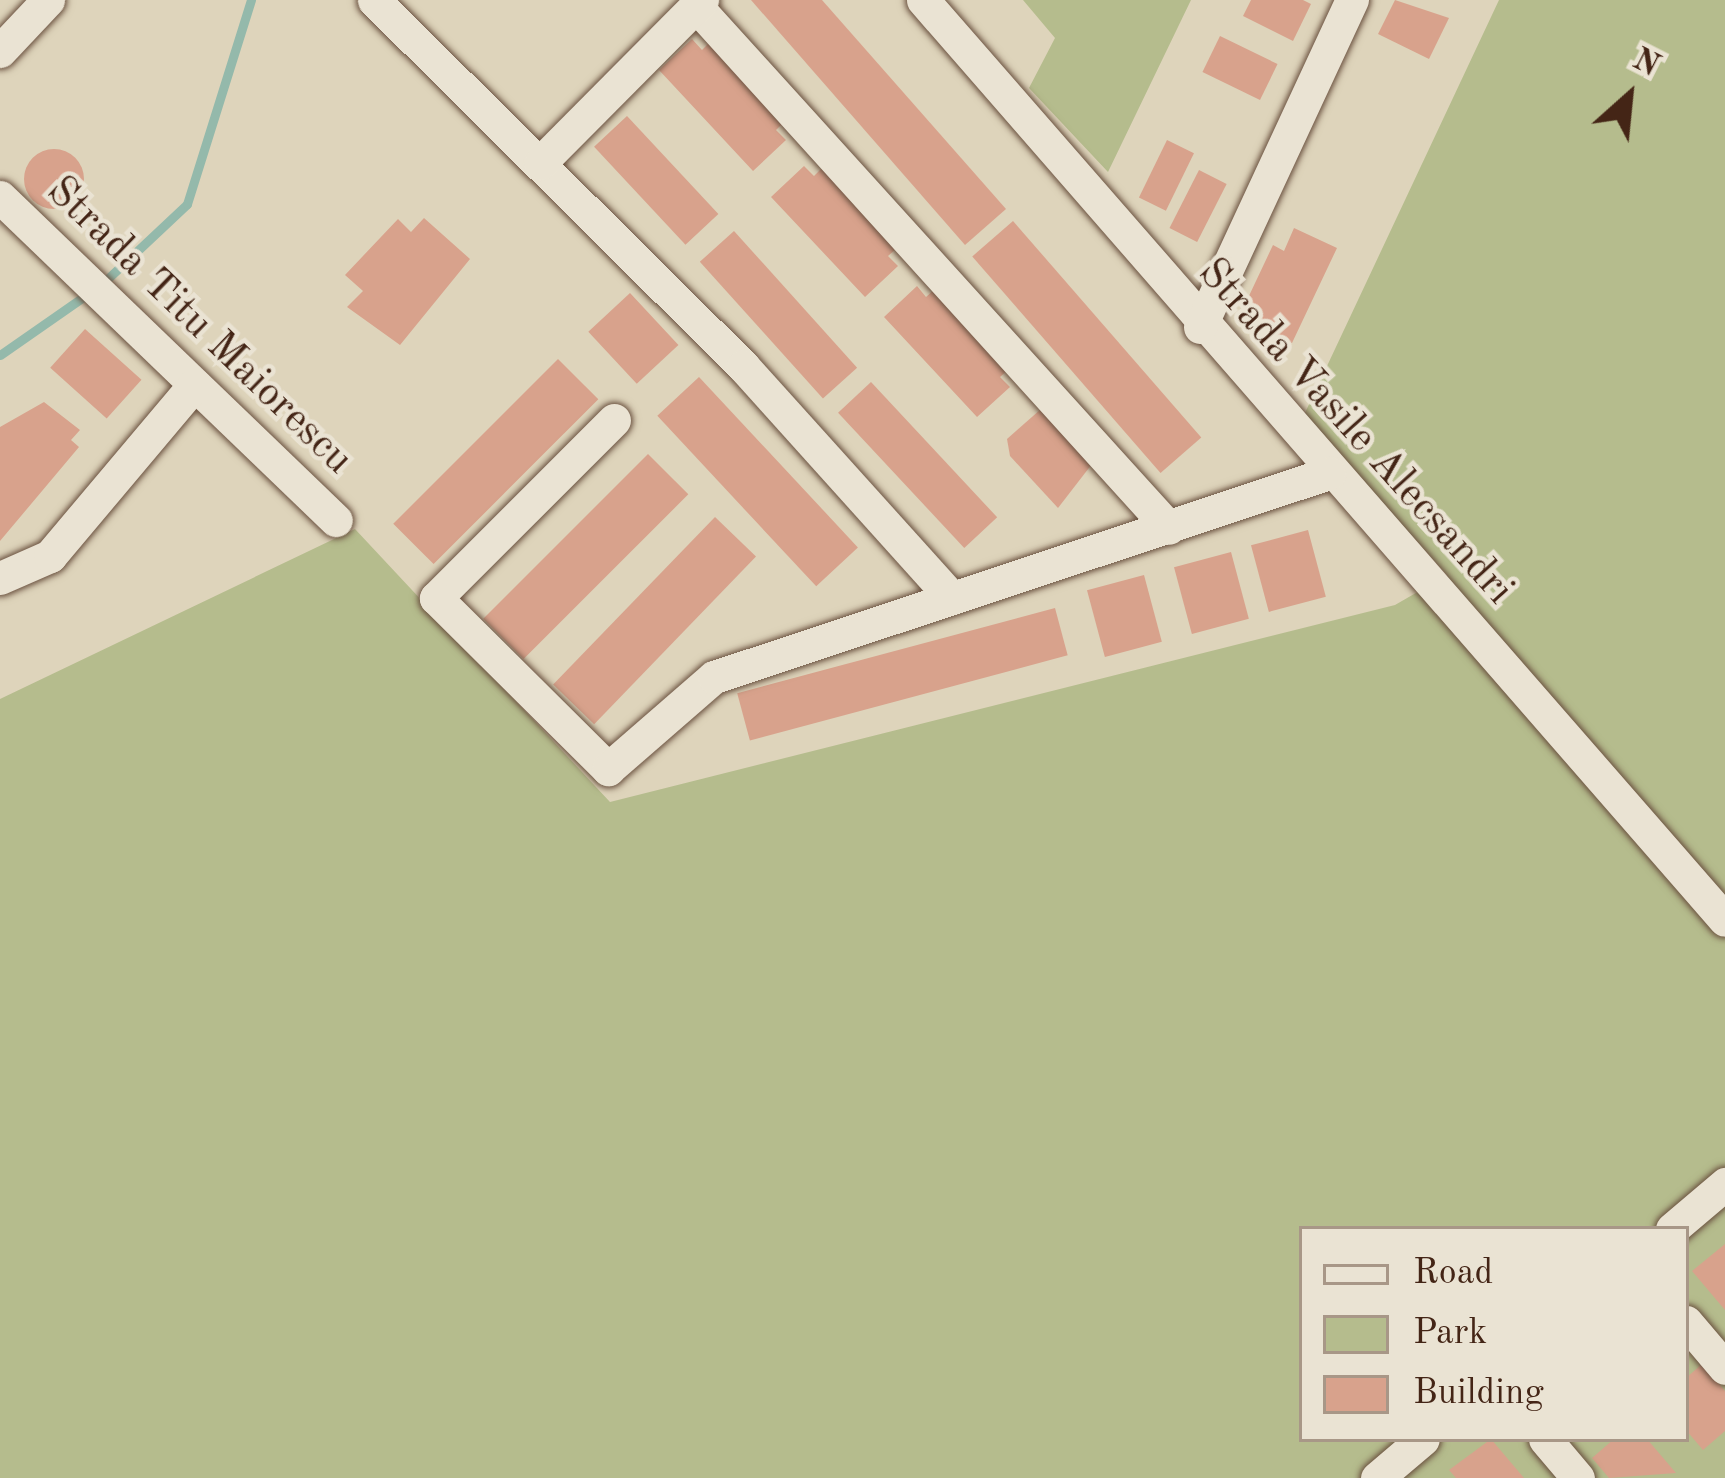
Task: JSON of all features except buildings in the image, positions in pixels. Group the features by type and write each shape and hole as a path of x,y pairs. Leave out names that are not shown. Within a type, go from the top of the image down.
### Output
{"street":[{"path":"0,51 48,0"},
{"path":"374,0 540,163 952,598"},
{"name":"Strada Vasile Alecsandri","path":"922,0 1200,327 1725,920"},
{"path":"1200,327 1352,0"},
{"path":"540,163 699,3 1169,528"},
{"name":"Strada Titu Maiorescu","path":"0,197 336,520"},
{"path":"0,578 50,556 194,386"},
{"path":"614,420 436,598 608,769 714,677 1329,472"},
{"path":"1676,1226 1725,1184"},
{"path":"1689,1326 1725,1368"},
{"path":"1377,1478 1419,1442"},
{"path":"1548,1442 1578,1478"}],"green space":[{"path":"1023,0 1191,0 1108,172 1029,88 1055,38"},
{"path":"1499,0 1725,0 1725,1478 0,1478 0,699 355,529 610,802 1395,605 1447,575 1304,415"}],"waterway":[{"path":"103,283 187,204 251,0"},
{"path":"0,355 89,293"}]}
